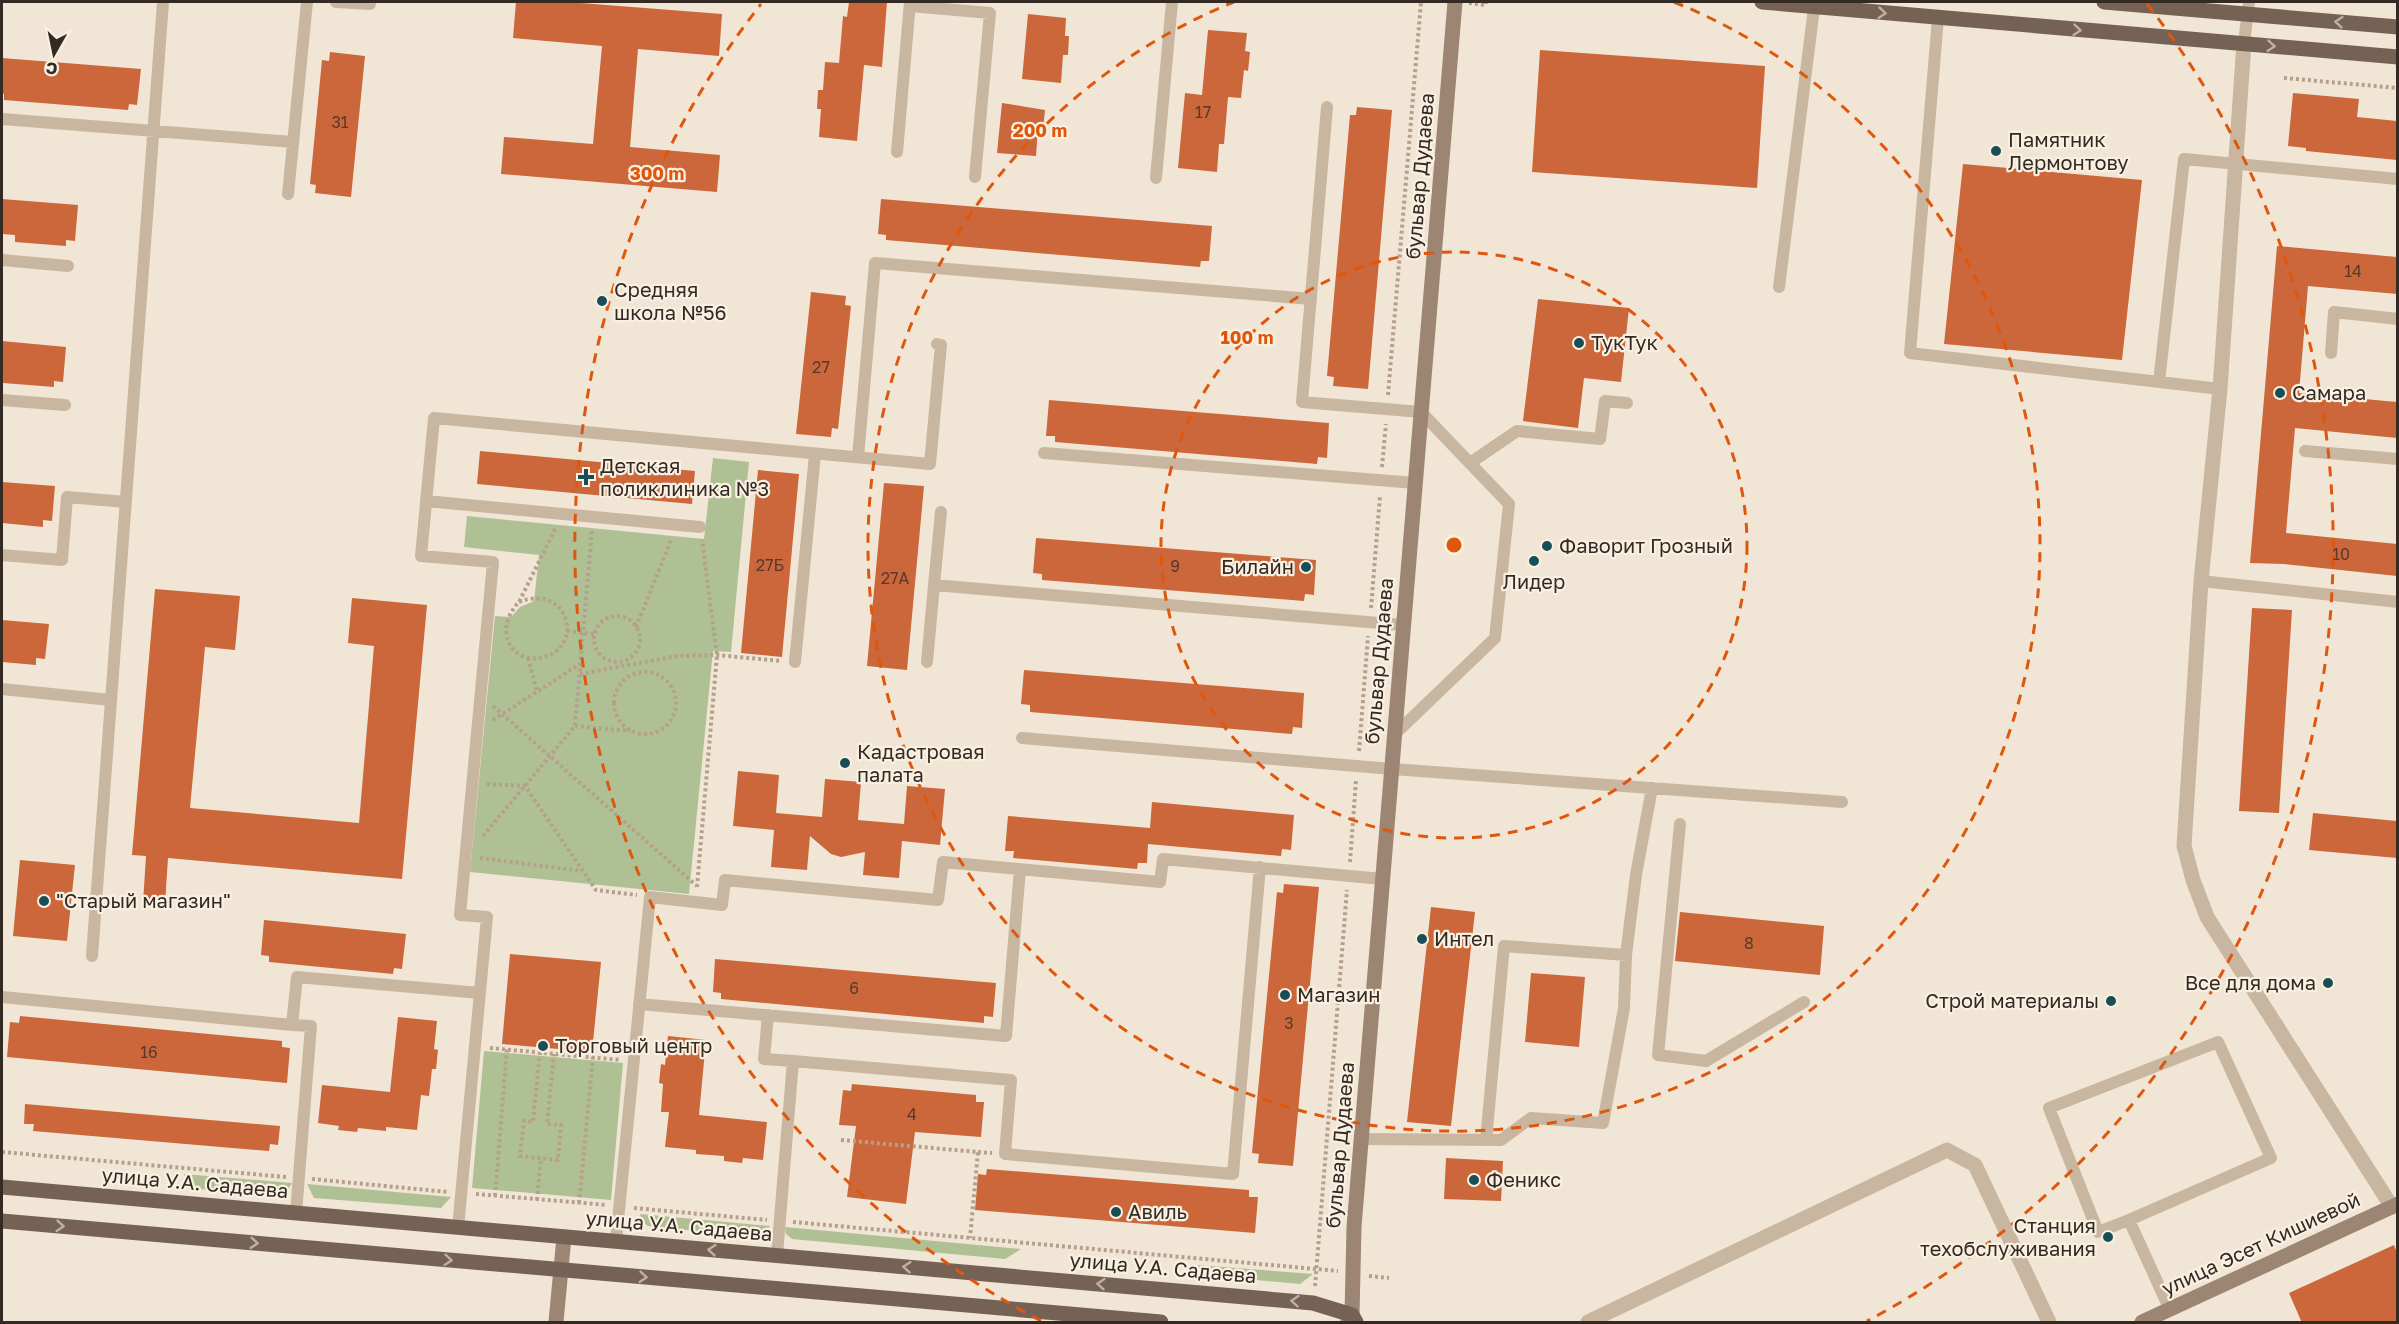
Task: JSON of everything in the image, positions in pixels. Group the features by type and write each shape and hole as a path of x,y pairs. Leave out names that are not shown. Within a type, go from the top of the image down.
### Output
{"main road":[{"name":"бульвар Дудаева","path":"1352,1320 1351,1273 1361,1139 1455,2"},
{"path":"1762,2 2397,57"},
{"path":"2104,2 2248,8 2397,27"},
{"name":"улица У.А. Садаева","path":"2,1187 1313,1303 1352,1320"},
{"name":"улица Эсет Кишиевой","path":"2142,1323 2395,1206"},
{"path":"2,1221 1161,1323"},
{"path":"556,1323 564,1237"}],"street":[{"path":"2244,43 2220,389 2201,580 2184,846 2193,880 2207,917 2395,1206"},
{"path":"1588,1323 1947,1150 1975,1166 2049,1323"}],"lane":[{"path":"92,956 163,2"},
{"path":"288,194 307,2"},
{"path":"336,2 370,4 370,2"},
{"path":"1156,178 1172,2"},
{"path":"897,152 910,4 990,13 975,177"},
{"path":"1779,287 1814,8"},
{"path":"2244,43 2248,8"},
{"path":"1938,18 1910,353 2220,389"},
{"path":"1327,107 1302,402 1421,412 1509,504 1496,638 1395,734"},
{"path":"2,119 293,142"},
{"path":"2159,382 2184,159 2397,179"},
{"path":"2,260 68,266"},
{"path":"858,458 875,263 1311,299"},
{"path":"2331,353 2334,312 2397,319"},
{"path":"458,1227 487,917 460,915 493,562 421,556 434,418 930,464 941,345 937,344"},
{"path":"2,400 65,405"},
{"path":"1470,463 1517,431 1600,439 1605,401 1627,403"},
{"path":"2305,450 2397,459"},
{"path":"1044,453 1415,483"},
{"path":"795,662 815,454"},
{"path":"2,555 62,560 67,497 126,502"},
{"path":"426,501 700,527"},
{"path":"927,662 941,512"},
{"path":"2201,580 2397,602"},
{"path":"934,585 1403,625"},
{"path":"2,689 111,699"},
{"path":"1023,738 1392,769 1842,802"},
{"path":"1361,1139 1501,1140 1531,1118 1603,1123 1624,1008 1626,955 1636,875 1652,788"},
{"path":"1680,824 1658,1055 1706,1061 1804,1002"},
{"path":"616,1241 650,897 722,905 724,880 938,900 943,862 1160,882 1162,858 1383,879"},
{"path":"768,1015 765,1059 1011,1080 1005,1154 1233,1174 1260,867"},
{"path":"639,1004 1006,1036 1020,870"},
{"path":"1486,1140 1504,946 1626,955"},
{"path":"292,1025 297,977 480,993"},
{"path":"2,998 311,1026 296,1213"},
{"path":"2218,1042 2271,1158 2129,1220 2098,1232 2049,1108 2218,1042"},
{"path":"777,1255 793,1061"},
{"path":"2129,1220 2170,1310"}],"path":[{"path":"1313,1303 1421,2"},
{"path":"2284,78 2397,88"},
{"path":"519,602 531,597 544,598 556,604 564,614 566,639 558,650 548,657 535,659 522,656 512,647 506,636 506,623 510,611 519,602 562,514"},
{"path":"466,856 575,726 593,517"},
{"path":"636,627 678,525"},
{"path":"696,903 717,655 700,527"},
{"path":"611,617 629,620 640,635 640,645 629,662 609,661 601,656 596,648 596,634 602,622 611,617"},
{"path":"567,631 596,634"},
{"path":"580,674 629,662 677,656 717,655 795,662"},
{"path":"528,657 537,691"},
{"path":"629,662 634,675"},
{"path":"478,730 580,663"},
{"path":"575,726 643,734 656,732 667,725 674,714 676,702 672,689 664,679 653,673 640,673 628,677 619,686 614,699 615,711 621,723 631,731"},
{"path":"482,695 697,886"},
{"path":"474,783 525,786"},
{"path":"525,786 596,890 650,897"},
{"path":"466,856 582,871"},
{"path":"475,1046 634,1061"},
{"path":"495,1196 507,1049"},
{"path":"540,1052 533,1122 524,1121 520,1156 558,1160 561,1125 547,1124 554,1054"},
{"path":"579,1203 592,1058"},
{"path":"841,1140 978,1152 970,1238"},
{"path":"2,1152 1316,1268 1389,1278"},
{"path":"537,1200 542,1158"}],"green space":[{"path":"713,458 749,462 731,652 713,651 689,894 470,872 495,616 511,617 520,607 534,601 539,555 464,547 467,516 704,539"},
{"path":"484,1051 623,1063 611,1200 472,1188"},
{"path":"184,1174 292,1183 287,1191 279,1196 189,1188"},
{"path":"307,1184 451,1197 441,1208 314,1198"},
{"path":"640,1214 770,1226 763,1234 756,1237 648,1226 642,1221"},
{"path":"785,1227 1021,1249 1005,1259 792,1239 786,1234"},
{"path":"1198,1265 1313,1274 1300,1284 1202,1275"}],"building":[{"path":"516,2 568,2 722,14 719,56 638,49 630,147 720,155 717,192 501,174 504,137 593,144 602,46 513,38"},
{"path":"849,2 887,2 882,67 864,65 857,141 819,137 821,109 817,109 818,90 823,90 825,62 839,63 843,16 847,17"},
{"path":"1028,14 1066,18 1065,36 1069,36 1068,55 1063,55 1061,83 1022,79"},
{"path":"1208,30 1247,33 1245,51 1250,52 1248,71 1244,70 1241,98 1228,97 1224,144 1219,144 1217,172 1178,168 1185,93 1202,95"},
{"path":"1540,50 1765,66 1757,188 1532,172"},
{"path":"330,52 365,56 351,197 315,193 316,185 310,184 322,60 329,61"},
{"path":"2,58 141,69 137,105 129,104 128,110 4,100"},
{"path":"2293,93 2359,99 2357,117 2397,121 2397,160 2306,151 2306,148 2288,146"},
{"path":"1002,103 1045,110 1043,129 1038,128 1036,156 997,153"},
{"path":"1357,107 1392,110 1368,389 1333,386 1334,377 1327,376 1350,115 1356,115"},
{"path":"1963,164 2142,180 2122,360 1944,344"},
{"path":"2,199 78,205 75,241 66,240 66,246 15,242 15,235 2,234"},
{"path":"881,199 1212,226 1209,261 1201,261 1200,267 886,240 886,235 878,234"},
{"path":"2277,246 2397,257 2397,294 2308,286 2299,393 2397,402 2397,438 2295,428 2286,533 2397,544 2397,576 2284,564 2250,563"},
{"path":"811,292 846,296 845,305 851,306 838,429 832,428 831,437 796,434"},
{"name":"ТукТук","path":"1538,299 1629,308 1621,382 1584,378 1578,428 1523,421"},
{"path":"2,341 66,347 63,382 54,381 54,387 3,383"},
{"path":"1049,400 1329,423 1327,458 1318,457 1317,464 1055,442 1055,436 1046,436"},
{"name":"Детская поликлиника №3","path":"480,451 695,471 692,504 477,484"},
{"path":"758,470 799,474 782,657 741,653"},
{"path":"2,482 55,486 52,521 43,520 43,527 2,523"},
{"path":"884,483 924,486 907,670 867,666"},
{"path":"1036,538 1316,560 1314,595 1305,594 1304,601 1042,580 1042,574 1033,573"},
{"path":"155,589 240,596 235,650 205,647 190,808 359,823 374,646 348,643 352,598 427,605 402,879 168,858 165,904 143,903 146,856 132,855"},
{"path":"2252,608 2292,610 2279,813 2239,811"},
{"path":"2,620 49,624 45,659 36,658 36,665 2,662"},
{"path":"1024,670 1304,693 1302,728 1293,727 1292,734 1030,712 1030,705 1021,704"},
{"path":"738,771 779,775 776,813 822,817 825,779 861,782 858,820 904,824 907,786 945,789 940,845 902,841 899,878 863,875 865,852 841,857 831,854 810,836 807,870 771,867 774,830 733,826"},
{"path":"1152,802 1294,815 1291,850 1282,849 1281,856 1148,844 1147,863 1138,863 1137,869 1013,858 1014,851 1005,851 1008,816 1150,828"},
{"path":"2313,813 2397,821 2397,858 2309,850"},
{"name":"\"Старый магазин\"","path":"20,860 75,865 67,941 13,936"},
{"path":"1284,884 1319,887 1293,1166 1258,1163 1259,1154 1252,1153 1277,892 1283,893"},
{"path":"1431,907 1475,912 1451,1126 1407,1122"},
{"path":"1680,912 1824,926 1820,975 1675,961"},
{"path":"264,920 406,934 402,969 394,968 393,974 269,962 269,956 261,955"},
{"path":"510,954 601,962 592,1052 502,1044"},
{"path":"715,959 996,983 993,1017 984,1016 984,1023 721,999 721,993 713,992"},
{"path":"1531,973 1585,977 1579,1047 1525,1042"},
{"path":"20,1016 282,1041 282,1047 290,1048 287,1083 7,1057 10,1022 19,1023"},
{"path":"398,1017 437,1021 434,1049 438,1050 436,1069 432,1069 429,1096 421,1095 417,1130 386,1127 386,1131 358,1128 357,1132 338,1130 339,1126 318,1123 322,1085 390,1092"},
{"path":"668,1036 706,1040 699,1115 767,1122 763,1160 743,1158 742,1163 724,1161 724,1156 696,1154 696,1150 665,1147 669,1112 661,1112 663,1084 659,1083 661,1064 665,1065"},
{"path":"852,1084 976,1095 976,1102 984,1102 981,1137 915,1132 906,1204 847,1197 856,1126 839,1125 843,1090 851,1091"},
{"path":"25,1104 280,1126 278,1145 270,1144 269,1151 33,1131 34,1124 24,1124"},
{"name":"Феникс","path":"1446,1158 1503,1161 1501,1201 1444,1199"},
{"path":"987,1169 1249,1190 1249,1197 1258,1197 1255,1233 975,1210 978,1174 986,1175"},
{"path":"2394,1245 2397,1253 2397,1323 2302,1323 2289,1293"}],"place":[{"name":"Памятник Лермонтову","path":"1996,151"},
{"name":"Средняя школа №56","path":"602,301"},
{"name":"ТукТук","path":"1579,343"},
{"name":"Самара","path":"2280,393"},
{"name":"Детская поликлиника №3","path":"586,477"},
{"name":"Фаворит Грозный","path":"1547,546"},
{"name":"Лидер","path":"1534,561"},
{"name":"Билайн","path":"1306,567"},
{"name":"Кадастровая палата","path":"845,763"},
{"name":"\"Старый магазин\"","path":"44,901"},
{"name":"Интел","path":"1422,939"},
{"name":"Все для дома","path":"2328,983"},
{"name":"Магазин","path":"1285,995"},
{"name":"Строй материалы","path":"2111,1001"},
{"name":"Торговый центр","path":"543,1046"},
{"name":"Феникс","path":"1474,1180"},
{"name":"Авиль","path":"1116,1212"},
{"name":"Станция техобслуживания","path":"2108,1237"}]}
